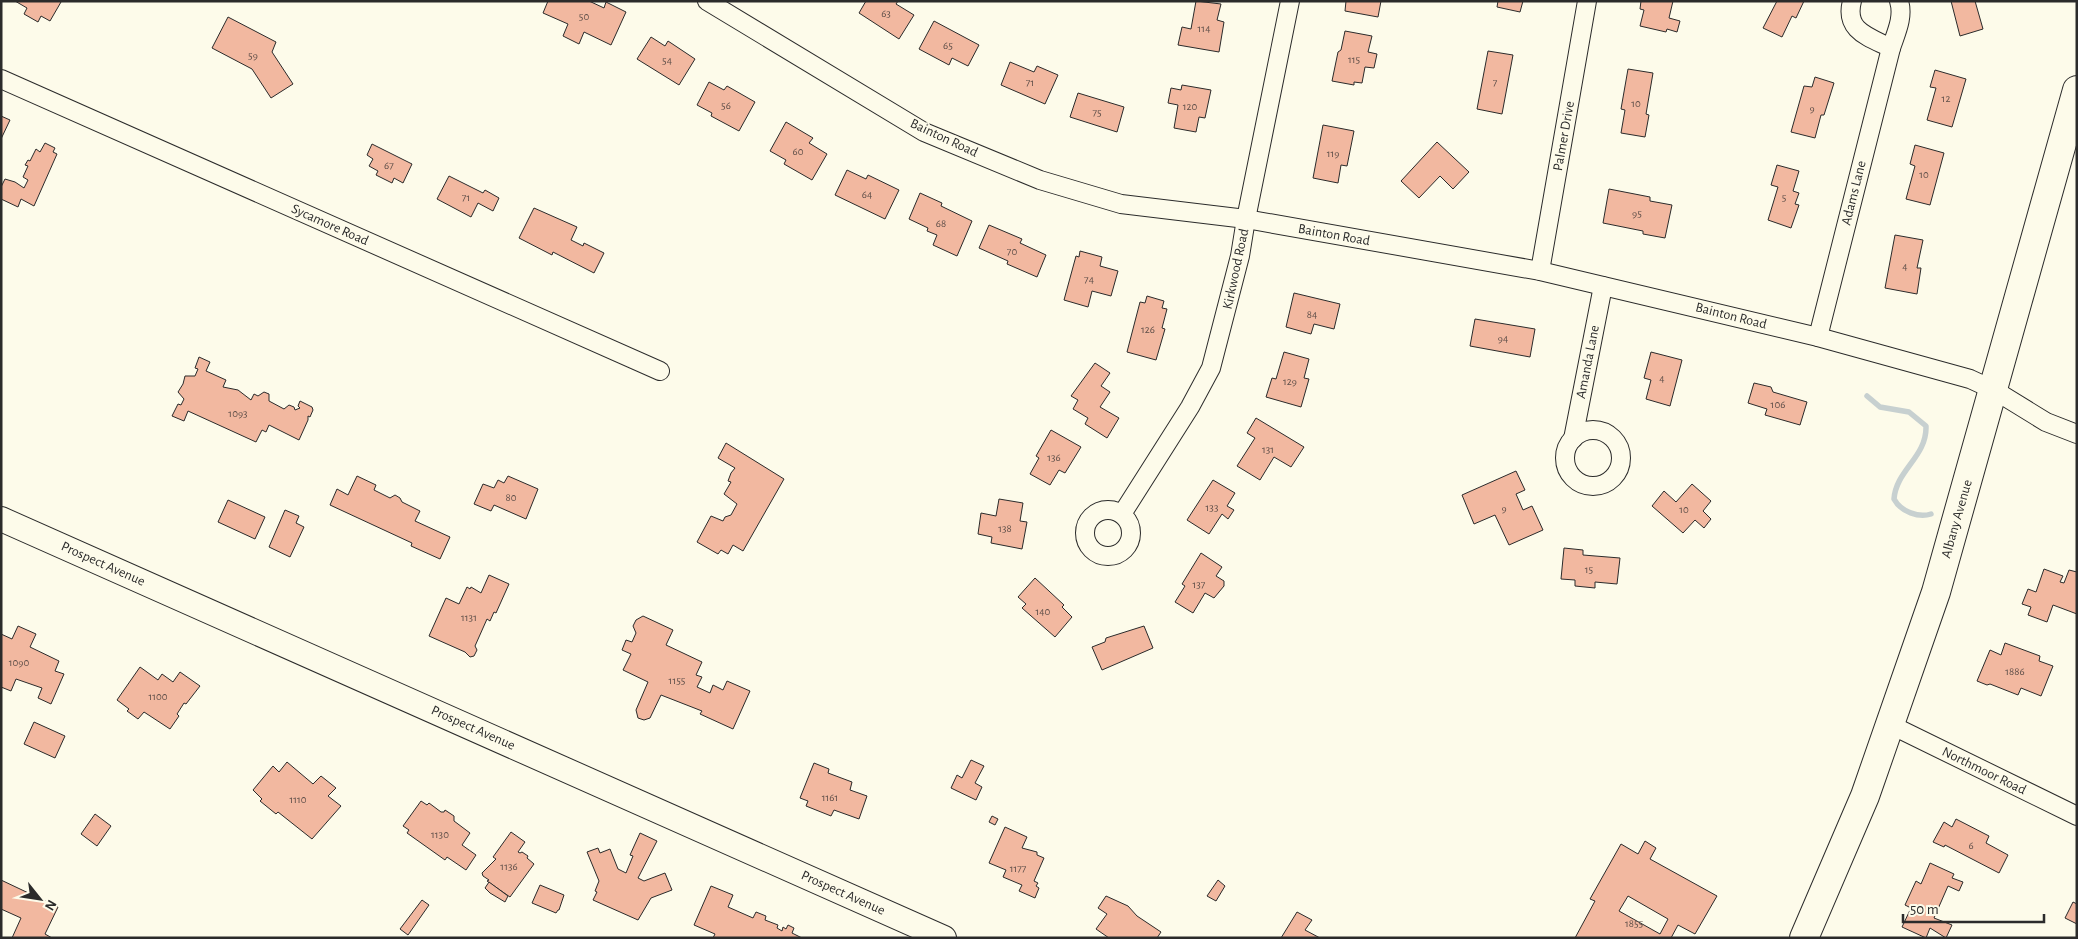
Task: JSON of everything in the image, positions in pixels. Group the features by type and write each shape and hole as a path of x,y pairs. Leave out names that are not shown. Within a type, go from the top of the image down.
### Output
{"highway":[{"name":"Albany Avenue","path":"1804,938 1865,796 1891,726 1936,592 2077,90"}],"main road":[{"name":"Prospect Avenue","path":"1,519 944,938"}],"street":[{"name":"Bainton Road","path":"707,1 924,132 1031,176 1121,204 1246,219 1540,271 1818,337 1970,379 1994,390 2046,422 2077,434"},
{"name":"Kirkwood Road","path":"1122,514 1190,407 1211,368 1238,266 1290,1"},
{"name":"Palmer Drive","path":"1540,271 1587,1"},
{"path":"1852,1 1850,17 1858,30 1891,48"},
{"name":"Adams Lane","path":"1818,337 1901,14 1899,1"},
{"name":"Sycamore Road","path":"1,79 660,371"},
{"name":"Amanda Lane","path":"1573,439 1603,286"},
{"name":"Northmoor Road","path":"1891,726 2077,816"}],"building":[{"path":"15,1 61,2 50,21 41,16 38,22 24,14 27,8"},
{"path":"548,1 589,1 604,8 606,2 626,12 611,45 584,32 579,44 563,36 568,24 543,13"},
{"path":"866,1 898,1 896,4 914,15 899,39 859,13"},
{"path":"1196,1 1221,4 1217,20 1224,22 1219,52 1178,45 1182,27 1191,29"},
{"path":"1346,1 1381,1 1378,17 1345,11"},
{"path":"1498,1 1523,1 1520,12 1497,7"},
{"path":"1641,1 1673,1 1669,18 1680,21 1677,32 1667,29 1666,32 1640,26 1644,10 1640,9"},
{"path":"1777,1 1804,1 1796,18 1792,16 1782,37 1763,28"},
{"path":"1951,1 1975,1 1983,29 1960,36"},
{"path":"228,17 276,42 272,52 293,84 271,98 252,69 212,48"},
{"path":"934,21 979,45 968,66 952,58 949,65 919,49"},
{"path":"1345,31 1372,36 1368,52 1377,54 1374,68 1365,67 1362,83 1354,82 1354,85 1332,81"},
{"path":"651,37 665,46 668,41 695,59 679,85 637,59"},
{"path":"1488,51 1513,55 1502,114 1477,109"},
{"path":"1010,62 1034,72 1037,66 1058,75 1045,104 1001,85"},
{"path":"1628,69 1653,73 1646,114 1649,115 1645,137 1621,133 1625,110 1621,109"},
{"path":"1935,70 1966,79 1952,127 1927,120 1936,88 1930,87"},
{"path":"1815,77 1834,83 1824,115 1821,115 1815,138 1791,132 1804,86 1812,87"},
{"path":"709,82 724,90 727,86 755,102 739,131 711,116 712,113 697,105"},
{"path":"1182,85 1211,90 1205,118 1199,117 1196,132 1174,128 1178,105 1168,103 1171,88 1181,90"},
{"path":"1078,93 1124,107 1117,132 1070,117"},
{"path":"1,116 10,120 1,139"},
{"path":"786,122 813,138 809,143 827,154 812,180 784,164 786,160 770,151"},
{"path":"1323,125 1354,131 1347,166 1341,165 1338,183 1313,178"},
{"path":"1437,142 1469,172 1453,189 1440,176 1419,198 1401,181"},
{"path":"45,143 55,148 53,152 57,154 34,206 21,199 18,207 1,199 1,187 5,179 15,182 24,188 28,180 23,177 28,166 25,165 28,160 30,161 36,149 40,152"},
{"path":"372,144 412,164 403,183 394,178 392,183 376,175 378,171 369,166 373,159 367,155"},
{"path":"1915,145 1944,153 1930,205 1906,199 1915,166 1910,164"},
{"path":"1777,165 1799,171 1793,191 1799,193 1795,204 1799,205 1791,228 1768,220 1778,187 1771,185"},
{"path":"847,170 866,179 868,175 899,190 885,219 835,195"},
{"path":"449,176 483,193 485,190 499,198 493,211 478,203 471,217 437,199"},
{"path":"1609,189 1650,197 1650,201 1672,205 1665,238 1643,234 1643,231 1603,223"},
{"path":"920,193 942,203 941,206 972,221 957,256 933,245 937,235 927,231 928,228 909,219"},
{"path":"534,208 577,227 571,240 583,246 584,243 604,253 594,273 553,252 552,255 519,238"},
{"path":"989,225 1022,239 1020,243 1046,255 1037,277 1007,264 1008,261 979,248"},
{"path":"1895,235 1923,240 1917,268 1921,268 1917,294 1885,288"},
{"path":"1080,251 1102,257 1100,266 1118,271 1111,296 1092,291 1088,307 1064,300 1076,256 1079,257"},
{"path":"1294,293 1340,304 1334,329 1314,324 1311,334 1286,327"},
{"path":"1147,296 1164,301 1162,308 1167,309 1162,328 1165,329 1156,360 1127,352 1140,302 1145,303"},
{"path":"1475,319 1535,329 1530,357 1470,346"},
{"path":"1284,352 1309,359 1304,378 1309,379 1301,407 1266,397 1272,378 1276,379"},
{"path":"1651,352 1682,360 1670,406 1646,399 1651,380 1644,378"},
{"path":"199,357 210,362 206,371 226,380 223,387 238,390 251,400 254,394 258,396 264,392 269,394 269,401 284,409 289,405 294,407 295,410 300,408 298,406 300,401 312,407 313,410 310,417 308,416 299,440 269,425 266,432 262,430 256,442 188,411 184,421 172,416 178,404 181,405 184,399 178,392 185,376 195,376 198,369 195,368"},
{"path":"1095,363 1110,373 1101,386 1110,392 1100,407 1119,418 1107,438 1085,424 1088,418 1073,409 1078,400 1071,396"},
{"path":"1754,383 1771,387 1773,392 1807,402 1800,425 1765,415 1767,409 1748,403"},
{"path":"1256,418 1304,447 1291,467 1274,457 1260,480 1237,466 1255,438 1247,433"},
{"path":"1051,430 1081,447 1065,473 1059,470 1050,485 1030,474 1039,458 1036,456"},
{"path":"726,443 784,479 743,551 733,545 728,554 721,550 718,554 697,542 711,516 723,521 725,517 731,515 737,504 724,494 731,482 728,481 735,468 718,458"},
{"path":"1516,471 1525,490 1516,494 1523,510 1532,506 1543,530 1509,545 1495,515 1474,524 1462,495"},
{"path":"357,476 376,485 374,490 390,498 395,495 402,502 420,511 415,521 450,537 440,559 411,546 412,543 330,505 337,489 348,495"},
{"path":"508,476 538,489 526,519 494,505 491,511 474,504 483,484 494,488 498,480 504,483"},
{"path":"1213,480 1235,493 1227,506 1234,510 1228,519 1222,514 1209,534 1187,520"},
{"path":"1692,484 1711,501 1703,511 1711,519 1704,528 1695,520 1683,533 1652,506 1664,491 1676,502"},
{"path":"999,499 1023,503 1020,521 1027,522 1022,549 991,543 992,537 978,534 981,513 996,516"},
{"path":"228,500 265,517 255,539 218,522"},
{"path":"285,510 299,516 296,523 304,527 290,557 269,547"},
{"path":"1564,548 1583,550 1583,555 1620,558 1617,584 1595,582 1595,588 1575,586 1575,580 1561,579"},
{"path":"1201,553 1222,567 1216,576 1224,581 1224,586 1214,598 1205,593 1193,613 1175,602 1185,586 1182,584"},
{"path":"2044,569 2063,576 2060,582 2064,583 2069,570 2077,572 2077,614 2053,605 2047,622 2028,615 2031,607 2022,604 2028,589 2036,592"},
{"path":"489,575 509,584 496,613 494,612 490,621 487,619 475,646 477,650 474,656 470,657 465,652 429,636 446,598 459,604 467,587 470,589 471,587 481,593"},
{"path":"1035,578 1064,605 1062,607 1072,617 1055,637 1022,608 1026,604 1018,597"},
{"path":"643,616 673,630 666,645 702,662 696,675 702,677 697,687 710,693 713,685 723,690 727,681 750,691 733,729 700,714 702,711 661,695 650,718 644,720 638,718 636,710 648,682 623,670 631,654 622,650 626,640 632,642 636,633 633,626 636,620"},
{"path":"18,626 36,634 30,647 59,661 55,671 64,674 51,704 38,698 42,688 16,679 11,691 1,687 1,634 12,639"},
{"path":"1144,626 1153,648 1102,670 1092,647 1105,642 1106,638"},
{"path":"2005,643 2040,656 2039,661 2053,666 2041,696 2021,688 2018,695 1977,681 1990,650 2001,655"},
{"path":"140,667 158,680 162,674 173,682 180,672 200,686 186,704 184,703 177,714 179,716 170,729 144,712 138,719 117,700"},
{"path":"34,722 65,736 55,758 24,744"},
{"path":"971,760 984,766 975,783 982,787 976,800 951,788 957,775 962,778"},
{"path":"287,762 313,784 321,776 336,788 328,796 341,806 312,839 278,812 276,814 260,801 262,799 253,790 273,766 279,772"},
{"path":"814,763 829,769 828,773 852,782 850,790 867,796 859,819 834,810 831,816 806,806 808,801 800,798"},
{"path":"421,801 427,805 429,803 441,812 445,810 454,816 454,821 470,833 462,845 476,855 466,870 447,857 445,860 407,833 409,830 403,826"},
{"path":"95,814 111,826 97,846 81,834"},
{"path":"992,816 998,819 995,825 989,822"},
{"path":"1956,819 1989,836 1986,843 2008,855 1999,873 1945,845 1944,847 1933,842 1944,822 1952,827"},
{"path":"1005,827 1027,837 1022,848 1037,852 1037,855 1044,858 1034,881 1038,883 1036,886 1039,888 1035,898 1019,891 1022,885 1003,877 1006,870 989,863"},
{"path":"511,832 525,842 518,852 528,856 527,858 534,864 510,897 487,881 489,880 482,873 496,859 493,857"},
{"path":"640,833 657,841 638,878 644,881 665,873 672,890 651,898 638,920 593,900 599,881 587,852 598,848 600,853 610,849 618,869 626,873 633,856 630,855"},
{"path":"1645,841 1656,848 1650,859 1717,896 1695,934 1678,925 1671,938 1575,938 1595,901 1590,899 1621,844 1638,854","holes":["1628,896 1668,919 1660,934 1619,911"]},
{"path":"1930,863 1954,874 1952,878 1963,882 1959,891 1948,886 1934,918 1952,925 1946,938 1930,928 1926,938 1902,927 1911,908 1905,905 1916,881 1921,884"},
{"path":"1,880 58,907 45,934 52,938 12,938 21,918 1,909"},
{"path":"1218,880 1225,886 1216,901 1207,896"},
{"path":"489,882 508,896 505,902 485,888"},
{"path":"540,885 564,895 559,910 556,913 532,903"},
{"path":"711,886 733,895 728,907 753,918 756,912 766,916 765,920 778,925 777,928 782,931 783,927 786,929 788,925 794,928 792,933 802,938 713,938 715,934 694,925"},
{"path":"1106,896 1128,906 1137,916 1161,932 1157,938 1109,938 1096,929 1107,914 1098,908"},
{"path":"422,900 429,905 408,935 400,929"},
{"path":"2073,902 2077,904 2077,924 2065,918"},
{"path":"1297,912 1312,920 1305,930 1320,938 1281,938"}],"waterway":[{"path":"1867,396 1880,407 1909,412 1926,426 1922,446 1900,480 1894,499 1906,511 1921,515 1931,514"}]}
